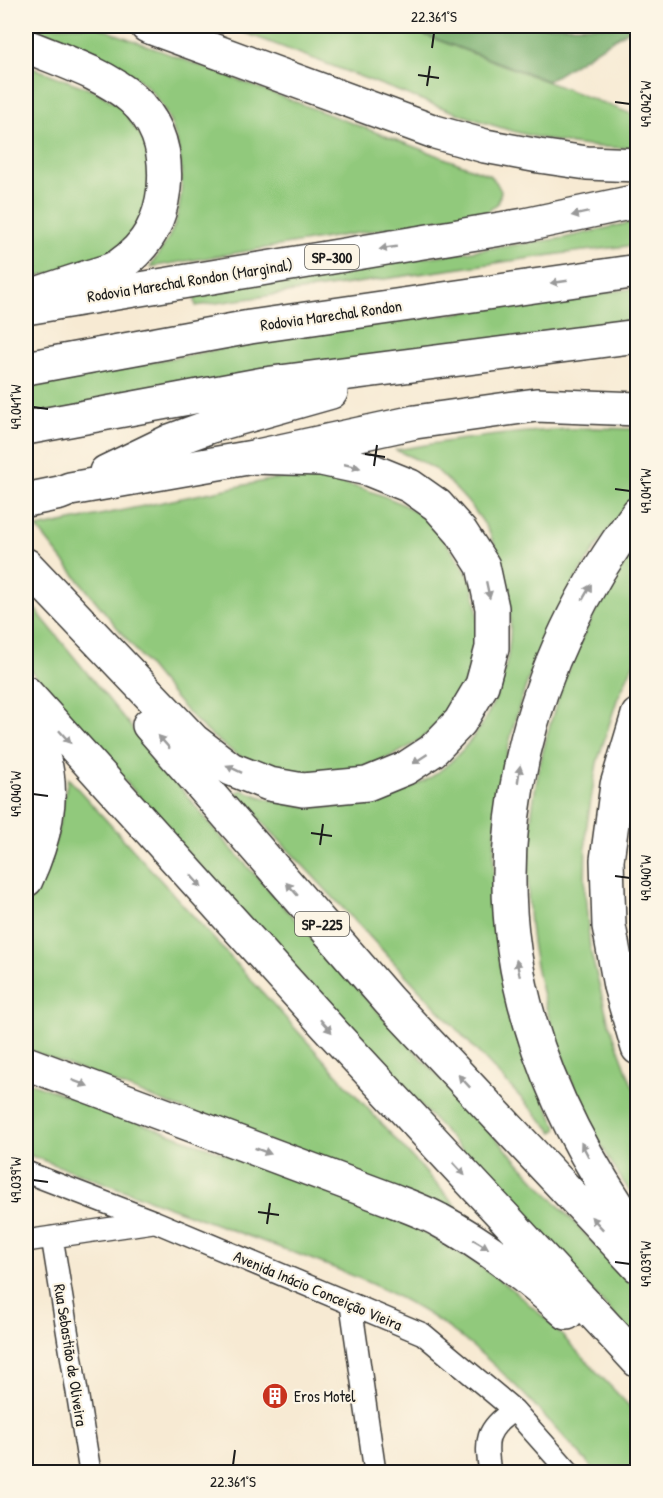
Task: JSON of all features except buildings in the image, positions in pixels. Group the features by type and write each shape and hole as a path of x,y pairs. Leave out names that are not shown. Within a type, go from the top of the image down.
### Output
{"highway":[{"path":"147,26 435,132 485,146 538,156 587,163 638,165"},
{"path":"26,46 106,80 140,104 153,124 163,148 165,172 163,199 155,228 142,247 118,266 26,298"},
{"name":"Rodovia Marechal Rondon (Marginal)","path":"26,308 525,225 638,201"},
{"name":"Rodovia Marechal Rondon","path":"26,368 250,327 638,271"},
{"path":"26,428 264,384 638,336"},
{"path":"65,491 170,441 236,418 448,360"},
{"path":"26,500 253,457 415,422 536,405 638,409"},
{"path":"26,564 193,740 231,769 270,784 303,790 368,784 406,768 432,751 460,722 482,685 492,648 492,608 483,566 461,531 437,505 410,486 368,469 321,459 253,457"},
{"path":"638,513 618,539 584,597 554,657 532,716 521,758 508,877 516,960 530,1021 549,1074 573,1128 607,1192 638,1235"},
{"name":"SP-225","path":"26,564 152,728 366,974 638,1266"},
{"path":"26,693 335,1035 638,1361"},
{"path":"638,715 617,785 607,860 609,926 620,986 638,1048"},
{"path":"26,726 42,754 48,786 45,822 37,856 26,879"},
{"path":"26,1063 387,1198 437,1219 491,1250 536,1285 638,1378"}],"street":[{"name":"Avenida Inácio Conceição Vieira","path":"26,1172 156,1222 423,1334 514,1410 569,1473"},
{"path":"26,1241 156,1222"},
{"name":"Rua Sebastião de Oliveira","path":"52,1237 90,1473"},
{"path":"351,1305 375,1473"},
{"path":"490,1473 486,1448 493,1428 514,1410"}],"green space":[{"path":"26,26 95,26 489,175 501,191 498,203 487,212 150,267 170,235 180,203 181,160 169,119 145,85 128,72 91,54 26,30"},
{"path":"227,26 401,26 637,116 637,147 574,144 511,131 449,110"},
{"path":"401,26 635,26 548,81"},
{"path":"26,65 97,92 120,106 147,145 149,195 140,221 129,238 94,266 26,278"},
{"path":"637,221 637,245 566,253 196,306 193,292 564,238"},
{"path":"637,288 637,320 26,417 26,385 285,337"},
{"path":"594,428 637,429 637,495 594,550 559,609 531,672 511,738 498,806 494,875 497,944 514,1027 558,1129 553,1132 235,793 242,790 257,796 303,806 319,807 366,802 421,783 437,773 462,750 483,723 497,694 506,662 510,630 509,596 502,564 485,525 460,493 435,469 396,450 495,435"},
{"path":"315,477 381,495 417,513 429,523 445,541 470,578 478,622 473,660 466,679 448,713 426,735 394,755 370,764 335,774 304,776 273,770 246,760 225,746 196,721 170,693 37,528 274,479"},
{"path":"637,545 637,656 617,700 597,763 586,830 585,892 590,949 608,1020 637,1094 637,1201 607,1156 590,1124 556,1038 544,1001 536,963 530,925 528,875 531,825 538,775 550,725 566,677 586,631 610,587"},
{"path":"26,598 219,835 373,1006 637,1290 637,1340 186,851 43,686 26,664"},
{"path":"26,760 30,768 33,787 32,806 26,834"},
{"path":"68,778 468,1219 26,1049 26,905 45,873 56,839"},
{"path":"26,1081 387,1213 470,1259 512,1289 549,1322 637,1414 637,1472 596,1472 493,1364 454,1332 406,1301 355,1276 26,1154"}],"place":[{"name":"Eros Motel","path":"275,1396"}]}
